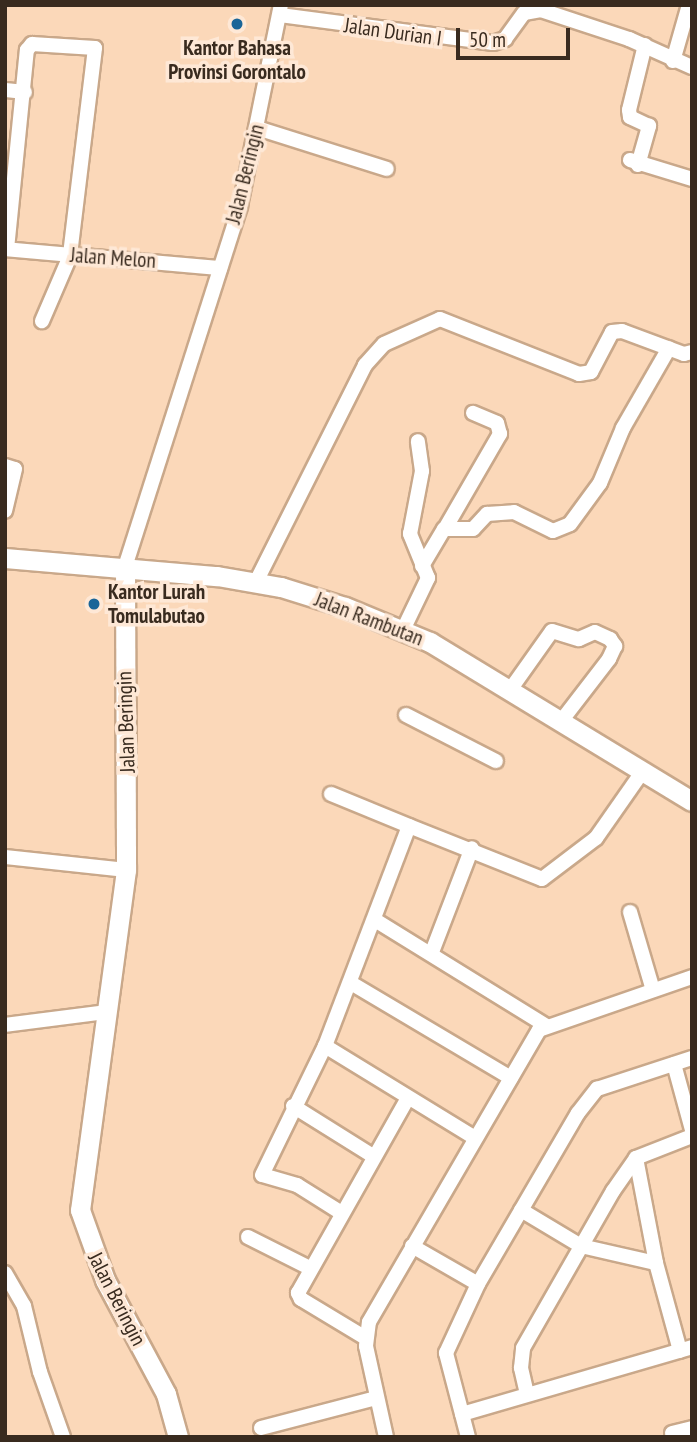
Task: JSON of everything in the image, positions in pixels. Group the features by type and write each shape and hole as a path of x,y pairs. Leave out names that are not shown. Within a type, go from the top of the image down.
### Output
{"street":[{"path":"673,61 689,5"},
{"name":"Jalan Durian I","path":"280,10 493,43 505,39 524,13 541,10 645,46 673,61 692,66"},
{"name":"Jalan Beringin","path":"178,1437 166,1394 105,1280 83,1226 81,1185 125,870 125,567 220,268 257,128 280,10"},
{"path":"6,249 10,187 25,93 27,50 32,44 97,50 70,256 42,321"},
{"path":"645,46 629,110 630,117 649,126 634,162 692,179"},
{"path":"5,90 25,93"},
{"path":"257,128 387,169"},
{"name":"Jalan Melon","path":"6,249 220,268"},
{"path":"256,582 365,365 384,344 440,319 579,374 591,372 612,332 622,331 684,354 692,352"},
{"path":"446,527 472,529 494,512 526,515 554,531 570,524 600,483 623,428 669,348"},
{"path":"422,566 500,434 497,423 472,413"},
{"path":"403,631 424,592 428,578 410,534 422,471 418,441"},
{"path":"5,466 15,469 5,511"},
{"name":"Jalan Rambutan","path":"5,558 125,567 256,582 345,607 403,631 510,690 643,771 690,796"},
{"path":"510,690 552,631 579,639 595,632 610,639 615,646 609,659 562,720"},
{"path":"406,715 496,761"},
{"path":"331,794 472,848 538,879 547,878 596,838 643,771"},
{"path":"340,1212 297,1185 262,1175 293,1106 325,1046 409,826"},
{"path":"432,952 472,848"},
{"path":"5,857 125,870"},
{"path":"630,912 653,990"},
{"path":"375,920 432,952 545,1025"},
{"path":"386,1437 365,1337 412,1246 510,1077 545,1025 692,977"},
{"path":"351,983 510,1077"},
{"path":"5,1025 106,1012"},
{"path":"325,1046 475,1138"},
{"path":"468,1437 446,1353 478,1284 521,1210 592,1094 692,1058"},
{"path":"674,1064 692,1130"},
{"path":"365,1337 298,1296 340,1212 408,1098"},
{"path":"293,1106 373,1156"},
{"path":"527,1394 521,1368 523,1348 581,1246 636,1158 692,1136"},
{"path":"462,1414 686,1349 656,1263 636,1158"},
{"path":"521,1210 581,1246 656,1263"},
{"path":"248,1237 310,1268"},
{"path":"412,1246 478,1284"},
{"path":"5,1273 63,1437"},
{"path":"261,1428 376,1398"},
{"path":"668,1436 692,1428"}],"place":[{"name":"Kantor Bahasa Provinsi Gorontalo","path":"237,24"},
{"name":"Kantor Lurah Tomulabutao","path":"94,604"}]}
